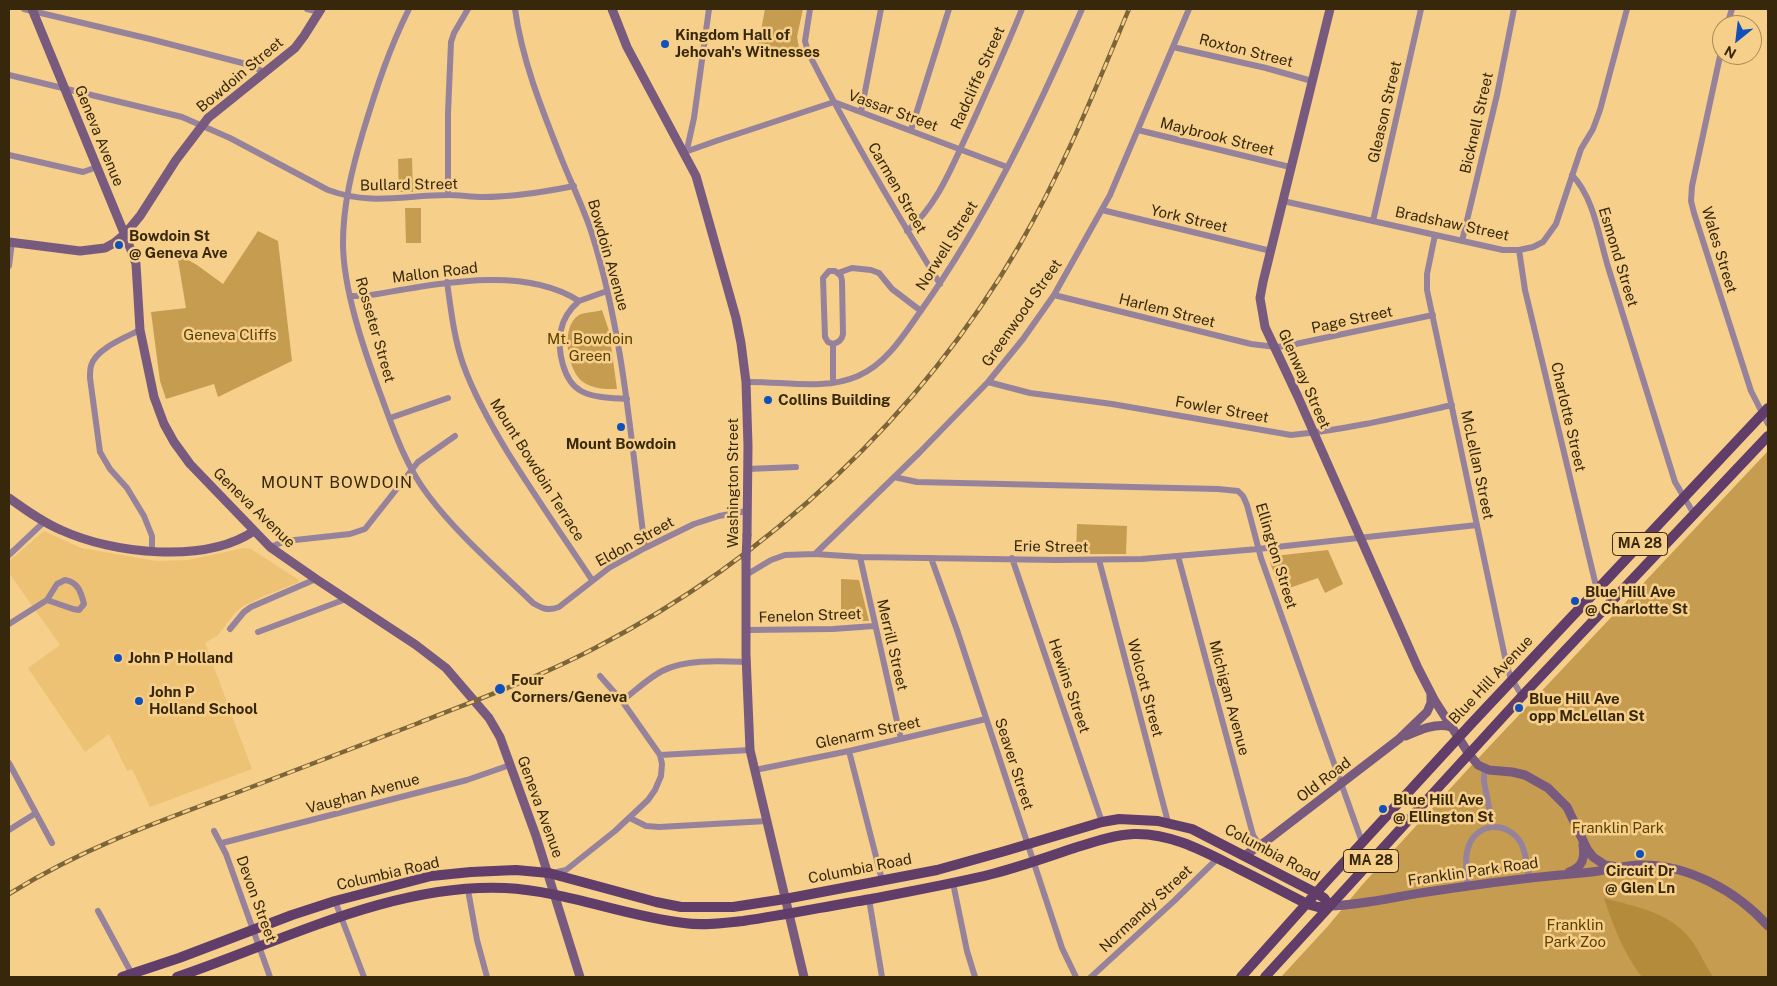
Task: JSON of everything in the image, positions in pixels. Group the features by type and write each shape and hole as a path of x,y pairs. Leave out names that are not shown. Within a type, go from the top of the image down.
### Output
{"main road":[{"name":"Geneva Avenue","path":"29,9 65,89 136,264 140,330 154,398 164,424 174,442 190,464 270,547 316,580 416,645 451,673 492,723 500,738 549,874 580,977"},
{"name":"Washington Street","path":"612,9 628,47 696,176 736,318 741,343 746,382 746,662 750,750 804,977"},
{"name":"Glenway Street","path":"1330,9 1290,167 1260,298 1265,327 1276,347 1430,694 1469,754 1484,769"},
{"name":"Bowdoin Street","path":"10,242 80,251 105,248 114,243 125,234 140,216 202,124 295,48 320,10"},
{"name":"Blue Hill Avenue","path":"1241,977 1458,738 1766,411"},
{"name":"MA 28","path":"1265,977 1522,696 1768,436"},
{"path":"9,498 44,522 72,535 94,542 152,552 171,553 216,547 241,540 254,531"},
{"name":"Old Road","path":"1244,856 1263,844 1400,740 1427,712 1432,703 1430,694"},
{"name":"Old Road","path":"1400,740 1437,725 1451,727"},
{"path":"1484,769 1518,773 1543,784 1567,808 1590,853 1606,865 1618,867"},
{"name":"Columbia Road","path":"122,977 133,976 253,930 336,901 431,876 516,870 549,874 681,907 733,907 937,870 1102,822 1119,819 1168,822 1200,832 1316,893 1324,898 1330,906"},
{"name":"Columbia Road","path":"180,977 340,917 435,894 502,888 555,894 642,916 686,924 740,921 789,914 953,883 1034,862 1104,838 1133,834 1171,838 1218,858 1307,904 1318,907 1330,906"},
{"path":"1562,873 1574,870 1582,863 1584,852 1582,838"},
{"name":"Franklin Park Road","path":"1330,906 1529,877 1638,865 1655,866 1701,878 1735,896 1755,912 1768,926"}],"street":[{"path":"29,9 250,65 266,73"},
{"path":"307,9 320,10"},
{"name":"Rosseter Street","path":"409,9 382,70 346,197 343,244 350,296 370,364 412,471 442,514 533,603 544,609"},
{"path":"448,195 448,113 451,42 468,9"},
{"name":"Bowdoin Avenue","path":"515,9 523,54 562,162 574,186 591,234 607,291 618,341 627,399 645,548"},
{"path":"685,152 694,118 709,9"},
{"name":"Carmen Street","path":"810,9 805,41 808,52 907,231 940,284"},
{"path":"861,112 881,9"},
{"path":"911,130 949,9"},
{"name":"Radcliffe Street","path":"907,231 929,207 944,183 1022,9"},
{"name":"Norwell Street","path":"746,382 833,383 858,376 885,358 940,284 987,208 1082,9"},
{"name":"Greenwood Street","path":"815,554 988,382 1023,339 1054,295 1102,210 1189,9"},
{"name":"Gleason Street","path":"1373,221 1421,9"},
{"name":"Bicknell Street","path":"1462,242 1497,95 1514,9"},
{"path":"1572,175 1581,149 1593,129 1600,110 1627,9"},
{"name":"Roxton Street","path":"1173,47 1266,68 1312,81"},
{"name":"Wales Street","path":"1718,65 1692,186 1691,201 1751,390 1766,411 1768,424"},
{"name":"Bullard Street","path":"9,75 182,117 202,124 328,190 346,197 374,200 448,195 483,197 539,193 574,186"},
{"name":"Vassar Street","path":"685,152 716,140 834,102 1007,167"},
{"name":"Maybrook Street","path":"1138,130 1290,167"},
{"path":"9,155 83,172 97,167"},
{"name":"Bradshaw Street","path":"1283,201 1462,242 1503,250 1520,250 1534,247 1543,242 1551,233 1556,224 1572,175"},
{"name":"Esmond Street","path":"1572,175 1584,190 1589,201 1602,250 1677,488 1694,514"},
{"name":"York Street","path":"1102,210 1271,251"},
{"name":"McLellan Street","path":"1435,235 1426,282 1506,662 1512,680 1522,696"},
{"path":"9,266 10,242"},
{"name":"Charlotte Street","path":"1520,250 1525,290 1597,590"},
{"path":"838,273 852,268 879,273 892,289 921,311"},
{"path":"829,271 838,273 842,281 843,334 839,342 833,344 828,342 825,337 823,278 829,271"},
{"name":"Mallon Road","path":"350,296 365,296 447,282 477,279 532,284 566,292 579,301"},
{"name":"Mount Bowdoin Terrace","path":"447,282 456,340 464,366 481,405 529,486 592,580"},
{"path":"607,291 579,301 566,316 561,330 560,346 563,366 569,380 578,390 587,394 627,399"},
{"name":"Harlem Street","path":"1054,295 1232,340 1276,347"},
{"name":"Page Street","path":"1276,347 1433,315"},
{"path":"140,330 115,342 95,358 90,367 90,378 100,452 110,469 130,492 144,516 152,536 152,552"},
{"path":"833,344 833,383"},
{"name":"Fowler Street","path":"988,382 1030,393 1112,404 1291,435 1373,423 1452,405"},
{"path":"390,418 448,398"},
{"path":"270,547 286,541 359,532 365,529 418,462 454,436"},
{"path":"747,469 796,467"},
{"name":"Ellington Street","path":"894,477 917,482 1230,489 1238,491 1243,496 1247,505 1258,550 1362,842"},
{"name":"Eldon Street","path":"544,609 559,607 592,580 645,548 694,524 719,516 747,512"},
{"path":"9,555 36,532 44,522"},
{"name":"Erie Street","path":"746,575 771,560 785,556 815,554 860,557 1099,560 1258,550 1477,525"},
{"name":"Michigan Avenue","path":"1178,556 1253,835 1263,844"},
{"name":"Merrill Street","path":"860,557 874,626 901,739"},
{"name":"Seaver Street","path":"931,558 1062,948 1076,977"},
{"name":"Hewins Street","path":"1012,558 1102,822"},
{"name":"Wolcott Street","path":"1099,560 1168,822"},
{"path":"9,624 47,600 57,584 65,580 71,581 76,585 84,604 79,610 47,600"},
{"path":"230,628 251,607 316,580"},
{"path":"258,632 346,599"},
{"name":"Fenelon Street","path":"746,630 833,629 874,626"},
{"path":"622,701 663,671 679,665 697,662 746,662"},
{"path":"549,874 566,870 630,818 648,800 661,776 662,764 660,755 622,701 600,676"},
{"name":"Glenarm Street","path":"755,770 849,751 986,719"},
{"path":"660,755 750,750"},
{"path":"849,751 882,880"},
{"path":"9,763 52,843"},
{"name":"Vaughan Avenue","path":"222,843 467,780 510,766"},
{"path":"1484,769 1484,782 1493,827"},
{"path":"9,830 36,813"},
{"path":"630,818 646,826 659,827 767,821"},
{"path":"1467,886 1466,862 1468,846 1472,837 1480,830 1499,826 1517,837 1522,844 1529,877"},
{"name":"Devon Street","path":"214,831 222,843 270,977"},
{"name":"Normandy Street","path":"1091,977 1218,858"},
{"path":"953,883 967,951 975,977"},
{"path":"468,890 477,940 487,977"},
{"path":"869,899 882,977"},
{"path":"336,901 340,917 364,977"},
{"path":"98,911 133,976"}],"shaded area":[{"name":"John P Holland School","path":"44,531 81,548 156,561 188,560 244,548 251,549 299,580 297,583 243,606 234,614 218,635 205,643 252,769 150,807 132,769 127,771 109,734 85,752 28,668 60,645 9,573 9,561"},
{"path":"1604,898 1652,912 1674,923 1692,941 1713,977 1642,977 1629,958 1611,919"}],"green space":[{"path":"765,9 803,9 797,37 800,53 758,46"},
{"path":"412,158 413,192 399,192 398,159"},
{"path":"405,208 421,208 421,243 406,243"},
{"name":"Geneva Cliffs","path":"258,231 278,241 292,361 218,397 214,384 166,399 160,381 151,312 186,308 177,254 197,265 223,284"},
{"name":"Mt. Bowdoin Green","path":"602,310 609,331 617,389 604,389 583,382 577,376 570,359 568,338 569,329 573,321 581,314"},
{"name":"Franklin Park","path":"1768,451 1768,977 1281,977 1469,768"},
{"path":"1077,524 1127,526 1126,554 1076,554"},
{"path":"1328,550 1343,584 1325,593 1318,578 1281,591 1270,563 1274,556"},
{"path":"841,579 859,580 869,621 841,621"}],"railway":[{"path":"9,894 65,863 122,836 416,724 529,679 573,659 659,612 721,571 780,526 835,477 887,424 935,368 979,308 1019,246 1050,188 1078,129 1129,9"}],"place":[{"name":"Kingdom Hall of Jehovah's Witnesses","path":"665,44"},
{"name":"Bowdoin St @ Geneva Ave","path":"119,245"},
{"name":"Collins Building","path":"768,400"},
{"name":"Mount Bowdoin","path":"621,427"},
{"name":"Blue Hill Ave @ Charlotte St","path":"1575,601"},
{"name":"John P Holland","path":"118,658"},
{"name":"Four Corners/Geneva","path":"500,689"},
{"name":"John P Holland School","path":"139,701"},
{"name":"Blue Hill Ave opp McLellan St","path":"1519,708"},
{"name":"Blue Hill Ave @ Ellington St","path":"1383,809"},
{"name":"Circuit Dr @ Glen Ln","path":"1640,854"}],"district":[{"name":"MOUNT BOWDOIN","path":"337,483"}],"park label":[{"name":"Franklin Park Zoo","path":"1575,934"}]}
